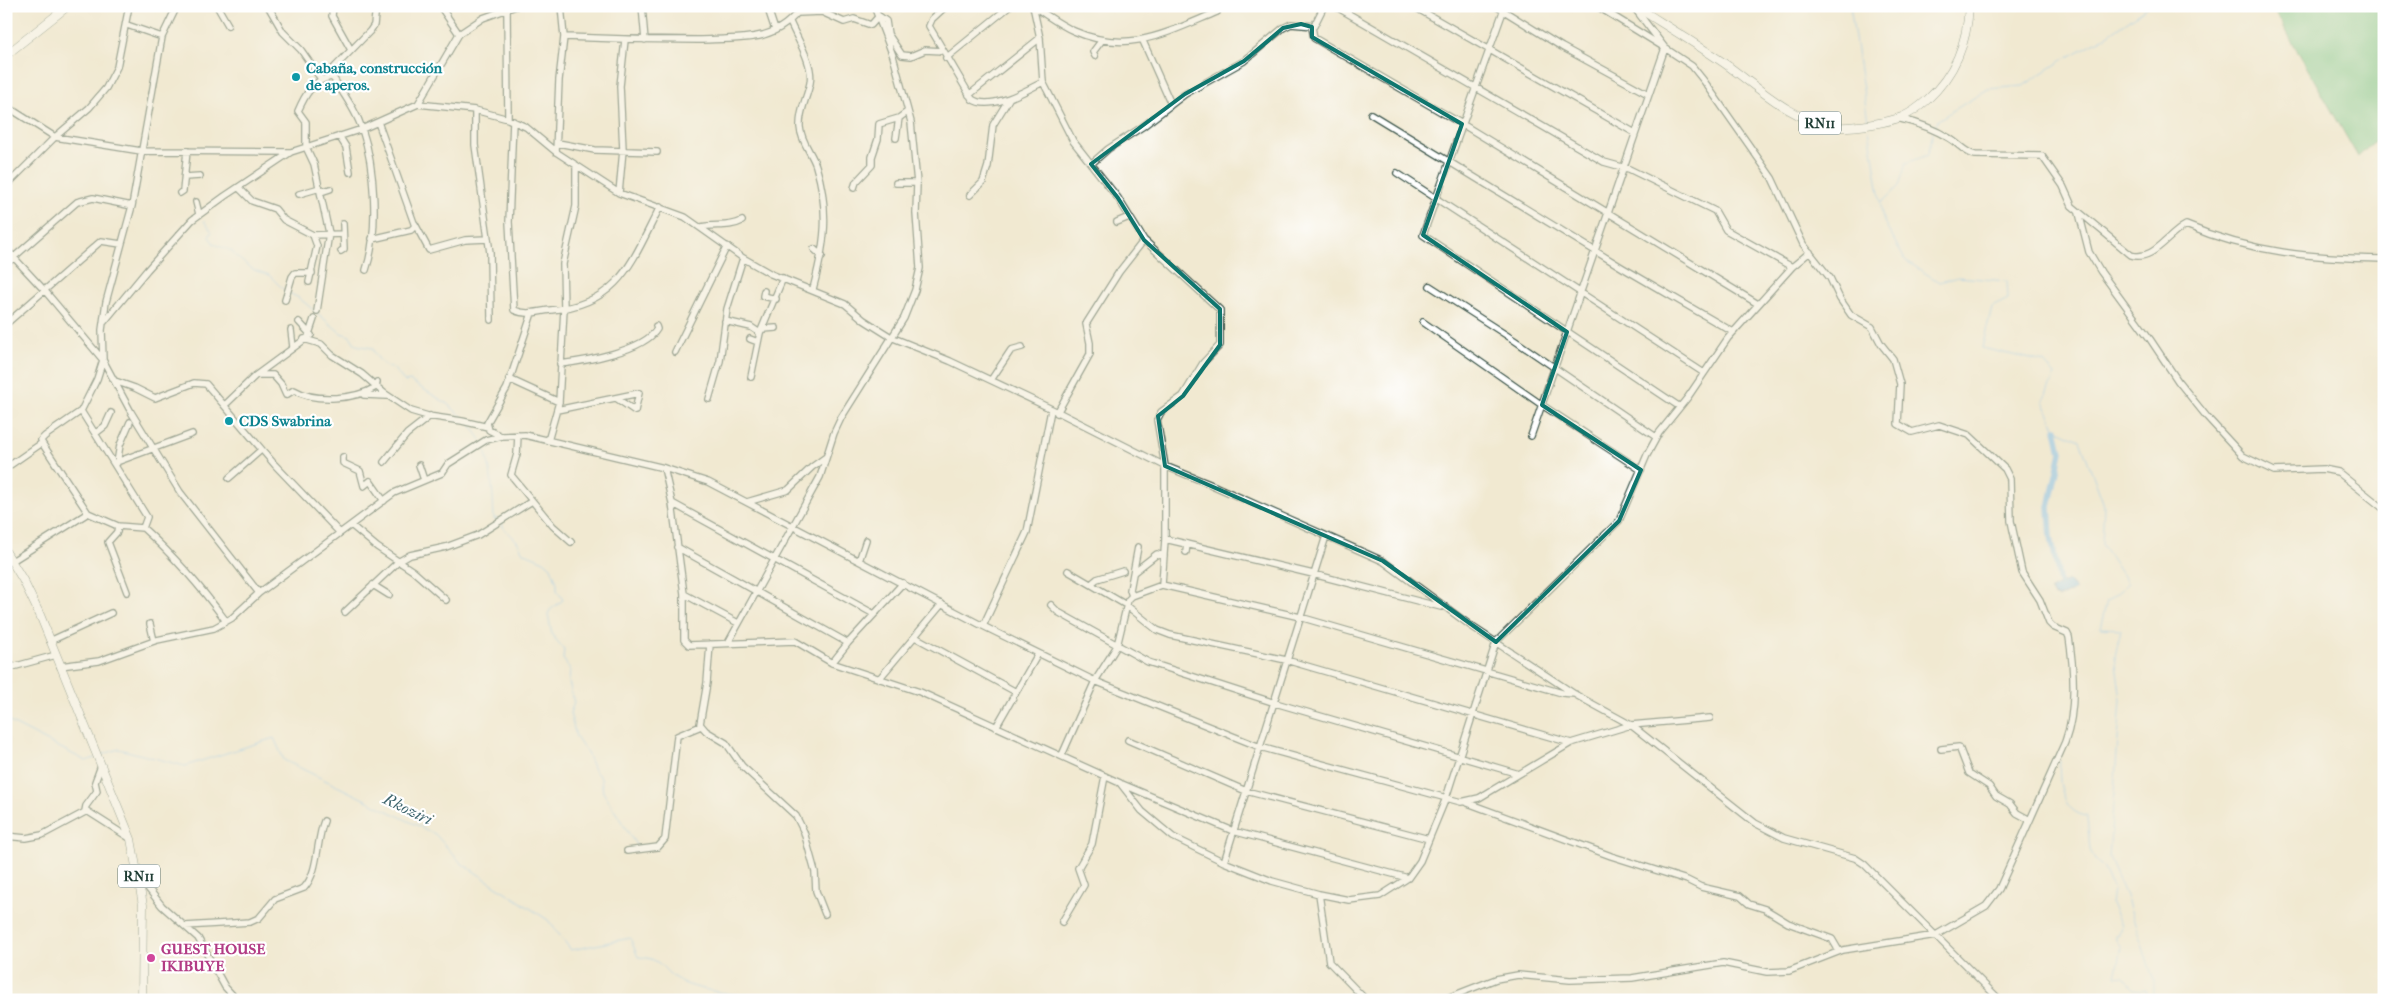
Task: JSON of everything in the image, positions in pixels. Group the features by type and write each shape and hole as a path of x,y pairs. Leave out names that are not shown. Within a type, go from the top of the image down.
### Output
{"main road":[{"path":"6,55 68,6"},
{"name":"RN11","path":"1634,6 1687,38 1787,109 1835,127 1852,127 1901,119 1932,95 1954,67 1966,37 1968,6"},
{"name":"RN11","path":"6,552 9,562 23,580 50,641 131,839 144,905 142,1000"}],"street":[{"path":"6,186 54,137 89,108 106,88 117,68 127,25 129,6"},
{"path":"177,6 162,37 132,206 121,244 103,323 103,360 97,379 81,411 41,440 88,513 118,526 143,528 187,572 226,621"},
{"path":"217,6 228,25"},
{"path":"268,6 281,29 301,50 321,79"},
{"path":"332,6 332,16 351,50"},
{"path":"366,270 370,260 372,239 373,181 362,129 352,104 331,77 332,70 364,39 374,25 376,6"},
{"path":"440,6 459,34"},
{"path":"418,104 459,34 483,18 516,6"},
{"path":"556,152 558,143 559,80 564,37 560,6"},
{"path":"642,6 645,40"},
{"path":"767,6 775,30"},
{"path":"564,37 625,40 740,38 763,35 775,30 790,22 803,6"},
{"path":"728,643 820,477 834,433 841,418 904,318 915,290 920,268 916,212 918,183 911,122 893,56 874,6"},
{"path":"946,6 932,19 929,26 946,58 969,95 976,102 1008,99 1043,82"},
{"path":"946,58 1010,6"},
{"path":"1324,6 1312,27 1314,38 1462,124 1607,214 1758,304"},
{"path":"1335,6 1604,162 1634,171 1715,211 1726,230 1792,267"},
{"path":"1413,6 1635,132"},
{"path":"1496,6 1504,8 1562,47 1648,94"},
{"path":"1442,1000 1496,979 1511,976 1570,980 1632,978 1723,963 1777,972 1800,968 1839,951 1859,946 1936,935 1978,912 1992,900 2066,742 2071,724 2073,696 2070,645 2067,634 2049,623 2040,600 2022,572 2012,521 2012,490 2009,475 2000,462 1970,435 1938,425 1912,432 1898,424 1900,384 1893,359 1881,344 1872,327 1851,315 1840,299 1830,278 1803,244 1772,178 1704,81 1692,66 1597,6"},
{"path":"1634,6 1665,48"},
{"path":"1034,7 1040,38 1043,82 1073,141 1118,198 1144,240 1220,310 1220,345 1204,363 1183,396 1158,416 1157,424 1165,466 1165,539 1162,585"},
{"path":"1034,7 1073,31 1102,40 1126,43 1143,41 1216,12"},
{"path":"1504,8 1423,235 1680,407"},
{"path":"506,10 511,120 509,222 513,306 518,312 532,313 564,309 600,297 626,272 660,207"},
{"path":"798,13 822,12 844,22 854,19 871,25 879,16"},
{"path":"879,16 886,21 888,34 902,55 911,56 925,50 942,51"},
{"path":"790,22 809,66 811,82 803,104 800,128 804,143 814,159 822,187 826,220 822,256 813,289"},
{"path":"1090,164 1108,148 1142,127 1193,89 1244,61 1272,37 1291,24 1312,27"},
{"path":"127,25 162,37"},
{"path":"969,95 1040,38"},
{"path":"619,193 624,150 620,86 625,40"},
{"path":"1095,56 1093,52 1102,40"},
{"path":"1143,41 1171,104"},
{"path":"1531,436 1665,48"},
{"path":"317,311 329,234 314,164 306,147 306,122 298,111 313,86 321,79 331,77"},
{"path":"970,195 983,182 988,166 993,125 1008,99"},
{"path":"103,323 147,270 199,214 291,152 362,129 418,104 475,110 511,120 526,127 556,152 619,193 686,217 743,258 771,274 813,289 845,304 864,320 891,337 991,380 1165,466 1383,561 1444,608 1576,694 1631,725 1755,823 1770,832 1860,860 2000,1000"},
{"path":"6,106 54,137 141,151 291,152"},
{"path":"475,110 475,145 490,253 491,320"},
{"path":"854,188 856,182 872,165 872,157 878,139 879,124 899,118 907,112"},
{"path":"1371,114 1448,163 1733,332"},
{"path":"896,138 899,118"},
{"path":"1901,119 1928,127 1948,137 1966,152 1975,155 2042,156 2063,186 2072,206 2079,214 2131,254 2139,257 2149,255 2174,232 2186,225 2214,237 2256,249 2285,254 2384,259"},
{"path":"378,122 414,222 429,250 465,240 487,239"},
{"path":"339,136 346,147 350,172"},
{"path":"558,143 595,150 657,152"},
{"path":"180,193 183,191 187,152"},
{"path":"548,441 559,402 564,309 563,264 576,206 576,165"},
{"path":"1397,173 1581,291 1704,373"},
{"path":"184,177 200,176"},
{"path":"896,183 918,183"},
{"path":"239,188 252,201 275,209 284,220 313,235 343,234"},
{"path":"299,194 330,188"},
{"path":"6,264 77,202 93,198 132,206"},
{"path":"196,202 199,214"},
{"path":"2079,214 2089,252 2101,272 2178,381 2207,417 2243,456 2274,471 2323,469 2338,472 2384,509"},
{"path":"1117,222 1129,217"},
{"path":"700,227 710,225 734,226 742,221"},
{"path":"372,239 410,230 415,226 414,222"},
{"path":"341,251 344,249 343,224"},
{"path":"309,282 317,242 313,235"},
{"path":"1057,413 1090,354 1086,324 1119,272 1144,240"},
{"path":"6,324 101,241 121,244"},
{"path":"675,352 727,246"},
{"path":"6,249 45,291 103,360 131,412 180,492 259,592"},
{"path":"814,249 822,256"},
{"path":"1120,783 1142,811 1173,837 1224,862 1272,881 1349,900 1380,896 1408,878 1420,862 1446,798 1496,642 1619,521 1656,437 1680,407 1733,332 1792,267 1810,252"},
{"path":"709,399 720,361 725,321 743,258"},
{"path":"285,300 292,277 296,273 312,273"},
{"path":"751,378 758,342 783,278"},
{"path":"1430,286 1656,437"},
{"path":"764,290 763,296 776,299"},
{"path":"488,428 487,423 507,388 508,379 520,352 532,313"},
{"path":"225,405 257,375 310,334 314,319"},
{"path":"725,321 762,331 776,328"},
{"path":"299,322 310,334 313,341"},
{"path":"1423,322 1542,405 1641,470"},
{"path":"560,364 625,350 652,338 657,329 656,326"},
{"path":"291,330 292,347"},
{"path":"304,339 321,344 332,355 377,384 388,395 411,411 479,425 502,436"},
{"path":"750,339 758,342"},
{"path":"991,380 1011,350 1022,347"},
{"path":"270,365 273,375 281,384 286,395 294,390 303,394 321,397 388,395"},
{"path":"257,375 273,375"},
{"path":"508,379 559,402"},
{"path":"115,381 155,398 201,382 206,384 261,450 340,533"},
{"path":"362,395 377,384"},
{"path":"557,410 616,398"},
{"path":"983,626 1027,532 1051,410"},
{"path":"81,411 147,517 143,528"},
{"path":"96,433 105,426 112,414"},
{"path":"384,462 407,434 430,416"},
{"path":"115,463 130,422"},
{"path":"479,425 489,439"},
{"path":"115,463 192,434"},
{"path":"518,435 517,454 511,475 558,532 571,542"},
{"path":"60,666 99,661 154,641 214,628 226,621 259,592 394,493 442,473 448,464 489,439 518,435 664,468 708,482 983,626 1095,681 1260,747 1465,802 1605,854 1687,880 1701,887 1740,896 1749,904 1765,909 1788,923 1832,939 1839,951"},
{"path":"6,468 42,444"},
{"path":"229,478 261,450"},
{"path":"343,457 343,463 360,471 364,486 370,481 384,501"},
{"path":"747,502 788,490 812,467 826,457"},
{"path":"419,465 424,480"},
{"path":"664,468 672,503 684,594 684,640 689,645 791,640 832,663 920,692 1120,783 1233,831 1408,878"},
{"path":"345,612 398,562 410,555 446,547 478,535 532,501"},
{"path":"672,503 874,614"},
{"path":"9,562 88,513"},
{"path":"118,526 117,532 108,542 127,592"},
{"path":"351,526 424,580 435,593 446,600"},
{"path":"1224,862 1272,702 1326,536"},
{"path":"1165,539 1314,574 1444,608"},
{"path":"859,561 866,540"},
{"path":"1186,552 1187,544"},
{"path":"677,547 848,642"},
{"path":"1132,596 1130,590 1138,547"},
{"path":"1134,572 1157,554 1164,556"},
{"path":"1068,571 1126,605 1157,630 1170,635 1286,660 1572,743"},
{"path":"1091,584 1098,579 1123,571"},
{"path":"832,663 848,642 903,583"},
{"path":"373,585 389,595"},
{"path":"1062,755 1095,681 1117,646 1126,605 1132,596 1162,585 1300,617 1486,672 1562,693 1576,694"},
{"path":"684,594 738,623"},
{"path":"879,679 942,604"},
{"path":"1051,604 1058,612 1148,662 1272,702 1519,774"},
{"path":"50,641 111,613"},
{"path":"150,624 154,641"},
{"path":"915,637 1016,692"},
{"path":"710,644 707,683 699,721 701,726 726,743 742,766 796,816 804,832 815,872 816,891 825,914"},
{"path":"996,727 1038,654"},
{"path":"10,668 56,655"},
{"path":"1465,802 1478,798 1572,743 1631,725 1680,719 1710,718"},
{"path":"627,851 658,847 665,839 677,736 701,726"},
{"path":"1128,740 1246,792 1429,839"},
{"path":"1941,750 1959,747 1970,773 1989,786 1996,796 2010,804 2017,813 2030,820"},
{"path":"6,836 26,838 42,835 85,811 86,806 97,790 95,782 100,762"},
{"path":"1062,922 1084,886 1078,868 1092,844 1105,776"},
{"path":"85,811 131,839"},
{"path":"185,926 198,924 221,926 250,922 259,918 275,899 304,888 315,861 324,820"},
{"path":"140,878 162,906 200,941 222,983 236,1000"},
{"path":"1319,894 1329,962 1366,1000"}],"highlighted area":[{"path":"1301,24 1312,27 1312,37 1462,124 1423,235 1567,332 1542,405 1641,470 1619,521 1496,642 1383,561 1165,466 1158,416 1183,396 1220,345 1220,309 1144,240 1118,198 1091,164 1185,94 1244,61 1283,28"}],"green space":[{"path":"2272,6 2384,6 2384,132 2358,157"}],"water":[{"path":"2068,581 2076,590 2058,598 2054,596 2050,590"}],"waterway":[{"path":"1850,6 1868,121"},
{"path":"1934,128 1938,120 1988,89 2023,86 2061,61 2105,37 2149,6"},
{"path":"1869,129 1883,220 1905,260 1939,282 1958,277 2007,281 2008,299 1992,307 1982,348 2044,362 2055,375 2043,401 2056,429 2080,440 2104,505 2102,544 2128,584 2107,601 2100,628 2121,629 2115,656 2121,700 2109,858 2126,896 2154,981 2154,1000"},
{"path":"1881,203 1899,186 1906,163 1928,155 1933,132"},
{"path":"204,221 212,232 209,236 214,244 232,251 235,256 254,270 269,275 285,291"},
{"path":"289,293 299,298 341,333 350,336 356,345 372,348 380,361 386,366 393,368 405,382 410,381 446,403 465,419"},
{"path":"471,425 481,440"},
{"path":"2056,429 2061,452 2049,507 2051,537 2060,583"},
{"path":"483,444 490,472 494,519 499,519"},
{"path":"502,521 503,527 517,541 523,552 544,561 551,567 557,583 557,590 563,600 550,610 548,614 552,635 564,649 563,659 570,669 569,682 574,703 570,713 576,737 588,755 594,770 601,778 603,792 638,848"},
{"name":"Rkoziri","path":"6,720 86,761 95,758"},
{"name":"Rkoziri","path":"101,755 119,749 185,766 274,738 284,760 435,834 461,863 548,920 571,950 630,938 638,957 658,962 674,977 689,985 712,991 773,1000"},
{"path":"2060,760 2063,795 2072,809 2078,814 2087,816 2090,850 2095,860 2103,867 2113,890 2111,904 2121,925 2119,935 2116,936 2116,940 2121,947 2115,976 2124,977 2134,989 2145,990 2148,1000"}],"place":[{"name":"Cabaña, construcción de aperos.","path":"296,77"},
{"name":"CDS Swabrina","path":"229,421"},
{"name":"GUEST HOUSE IKIBUYE","path":"151,958"}]}
